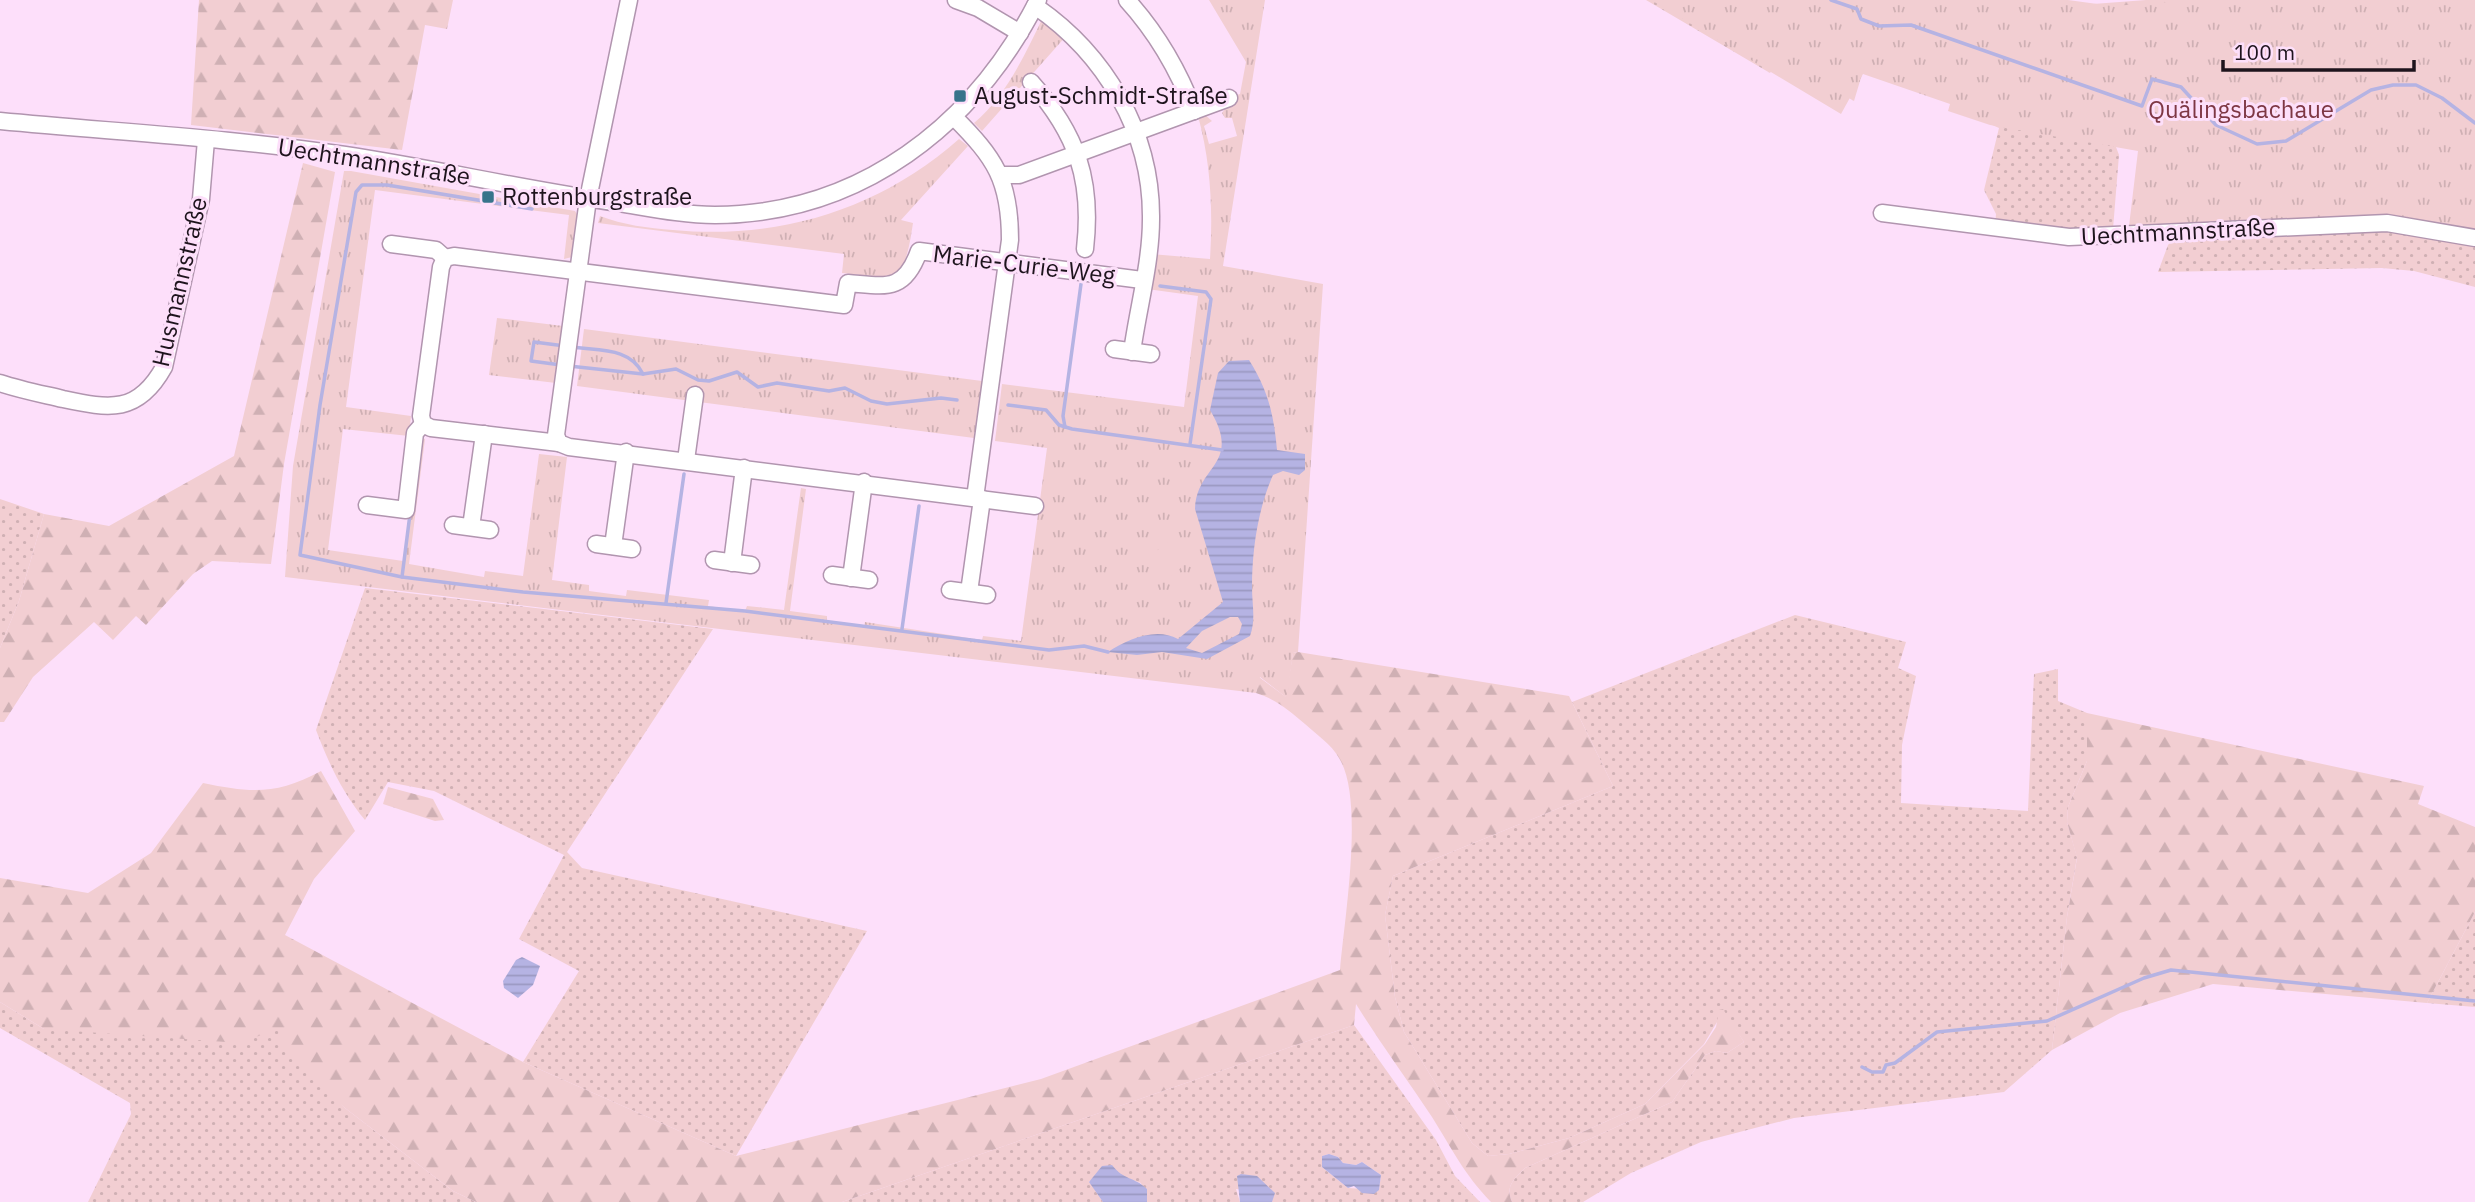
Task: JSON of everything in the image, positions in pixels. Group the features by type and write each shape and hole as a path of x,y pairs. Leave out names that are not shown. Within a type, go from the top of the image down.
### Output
{"street":[{"path":"559,443 556,435 588,199 629,0"},
{"path":"956,0 978,8 1020,33"},
{"path":"1127,0 1145,20 1168,54 1194,111"},
{"path":"1037,3 1064,27 1115,87 1136,131 1147,172 1151,220 1142,280"},
{"name":"Uechtmannstraße","path":"0,121 344,155 588,199 698,214 725,215 791,204 867,178 896,164 954,117 1020,33 1037,3"},
{"path":"1031,82 1059,116 1077,154 1088,199 1085,249"},
{"path":"1002,174 1019,175 1229,98"},
{"path":"954,117 985,148 1002,174 1010,214 969,592"},
{"name":"Husmannstraße","path":"0,383 101,407 122,406 142,397 155,384 164,367 201,199 206,141"},
{"name":"Uechtmannstraße","path":"1882,213 2069,237 2387,223 2475,238"},
{"path":"391,244 436,250 445,258"},
{"name":"Marie-Curie-Weg","path":"578,271 844,305 848,283 895,284 909,274 919,251 1142,280 1132,352"},
{"path":"445,258 454,256 578,271"},
{"path":"367,505 406,510 415,433 423,424 422,402 445,258"},
{"path":"1114,349 1151,355"},
{"path":"686,460 695,395"},
{"path":"423,424 431,428 559,443 569,447 864,482 1035,506"},
{"path":"471,527 484,434"},
{"path":"613,546 626,452"},
{"path":"733,562 744,468"},
{"path":"851,578 864,482"},
{"path":"453,525 491,530"},
{"path":"596,544 632,549"},
{"path":"714,560 751,565"},
{"path":"832,575 869,580"},
{"path":"950,590 987,595"}],"green space":[{"path":"199,0 453,0 447,29 425,25 402,150 191,125"},
{"path":"1209,0 1265,0 1223,266 1323,284 1298,652 1293,653 1287,698 1260,677 1256,693 285,577 293,466 344,171 351,171 575,211 578,216 572,257 564,259 569,215 375,190 346,407 411,416 409,436 343,429 328,550 403,561 420,438 425,439 409,564 484,577 485,571 523,576 539,454 567,457 552,580 589,585 589,591 626,596 627,590 709,600 708,606 745,611 747,606 784,610 801,488 806,489 790,611 827,616 827,623 864,627 865,622 982,640 983,636 1021,641 1047,448 995,441 1002,384 1184,407 1198,296 1147,289 1151,254 1210,259 1210,187 1198,116 1204,114 1212,121 1204,126 1209,144 1237,136 1232,118 1225,118 1222,113 1234,96 1240,94 1246,62"},
{"path":"1646,0 1807,0 2116,147 2119,155 2113,229 1995,226 1996,214 1984,190 1999,128 1990,124 1994,112 1866,61 1854,101 1779,59 1770,73"},
{"name":"Quälingsbachaue","path":"1651,0 2068,0 2112,6 2202,0 2475,0 2475,231 2363,216 2129,226 2138,151 1990,125 1948,111 1950,104 1863,74 1841,114"},
{"path":"2146,0 2237,0 2076,15 2066,1 2093,4"},
{"path":"1044,15 1067,35 982,131 974,123 1005,87"},
{"path":"959,139 968,146 901,220 913,223 910,243 902,267 887,276 842,273 844,254 598,223 600,216 645,227 712,232 789,224 861,202 895,185 928,164"},
{"path":"303,163 335,172 284,464 271,564 212,561 193,574 146,625 136,616 113,640 94,622 33,677 4,722 0,722 0,648 19,601 44,514 109,526 234,456"},
{"path":"2386,228 2475,244 2475,287 2414,271 2382,268 2158,272 2168,245 2176,236"},
{"path":"497,318 563,326 556,383 489,375"},
{"path":"584,329 982,381 974,438 577,386"},
{"path":"0,499 44,514 19,601 0,648"},
{"path":"1167,542 1186,563 1172,576 1153,554"},
{"path":"365,588 713,629 567,852 582,868 867,931 736,1156 523,1062 579,971 519,939 564,855 434,791 388,782 365,820 343,789 316,730"},
{"path":"1795,615 1906,642 1898,668 1916,676 1902,745 1901,803 2028,811 2034,674 2058,669 2058,701 2087,713 2087,761 2068,807 2067,822 2077,857 2067,917 2052,1050 2004,1092 1794,1118 1701,1142 1631,1173 1583,1202 1512,1202 1510,1187 1525,1168 1672,1102 1705,1055 1716,1051 1727,1053 1744,1042 1733,1026 1720,1017 1704,1044 1645,1104 1569,1138 1509,1154 1488,1156 1472,1143 1404,1032 1395,997 1385,915 1393,876 1613,786 1572,702"},
{"path":"1293,653 1569,696 1613,786 1393,876 1385,915 1395,997 1404,1032 1472,1143 1488,1156 1509,1154 1569,1138 1645,1104 1705,1044 1716,1027 1719,1010 1723,1009 1744,1042 1727,1053 1716,1051 1705,1055 1672,1102 1525,1168 1510,1187 1512,1202 1491,1202 1473,1181 1356,1004 1354,1025 842,1202 476,1202 453,1191 345,1108 280,1041 278,1029 240,1043 44,1029 0,1002 0,878 88,893 151,853 203,783 235,789 264,790 291,784 321,771 355,831 314,879 285,935 523,1062 736,1156 1041,1079 1340,970 1351,861 1351,802 1347,777 1339,758 1324,740 1282,706 1256,693 1259,677 1286,697"},
{"path":"2087,713 2424,786 2418,804 2475,827 2475,912 2427,1003 2213,984 2120,1013 2052,1050 2067,917 2077,858 2067,822 2068,807 2087,761"},
{"path":"388,787 433,799 444,820 435,821 383,804"},
{"path":"2475,912 2475,1007 2427,1003"},
{"path":"0,1002 44,1029 279,1029 345,1108 453,1191 476,1202 88,1202 131,1114 130,1103 0,1028"},
{"path":"1354,1025 1436,1140 1455,1176 1480,1202 1272,1202 1274,1193 1236,1189 1240,1202 1147,1202 1141,1183 1120,1176 1089,1181 1103,1202 842,1202","holes":["1329,1154 1338,1157 1343,1163 1356,1165 1362,1162 1381,1175 1379,1190 1348,1188 1322,1167 1322,1156"]}],"water":[{"path":"1249,360 1256,371 1269,403 1277,450 1305,454 1305,470 1299,475 1283,471 1273,475 1263,502 1253,558 1253,618 1250,636 1207,659 1162,652 1137,655 1108,652 1133,639 1151,634 1178,639 1223,602 1195,509 1202,483 1220,454 1222,442 1219,428 1210,410 1218,373 1229,361","holes":["1230,617 1238,617 1242,624 1239,634 1202,653 1186,648 1202,631"]},
{"path":"522,957 540,966 533,985 518,998 504,988 503,981 516,960"},
{"path":"1329,1154 1338,1157 1343,1163 1356,1165 1362,1162 1381,1175 1379,1190 1374,1194 1362,1193 1354,1186 1348,1188 1322,1167 1322,1156"},
{"path":"1112,1165 1147,1189 1147,1202 1103,1202 1089,1182 1102,1166"},
{"path":"1237,1176 1257,1176 1275,1193 1272,1202 1240,1202"}],"waterway":[{"path":"1831,0 1857,9 1861,19 1879,26 1911,25 2142,106 2152,79 2181,87 2216,125 2257,144 2286,141 2371,90 2393,85 2416,85 2442,98 2475,123"},
{"path":"532,209 387,185 362,185 356,192 320,405 300,555 402,577 523,592 745,611 1049,650 1084,646 1108,652"},
{"path":"1065,427 1063,416 1081,284"},
{"path":"1160,286 1206,292 1211,299 1190,444"},
{"path":"561,365 531,361 534,342 565,346"},
{"path":"572,347 622,355 637,365 643,374 676,369 698,380 709,381 737,372 758,387 777,383 829,391 845,388 871,401 887,404 941,398 957,400"},
{"path":"569,366 643,374"},
{"path":"1008,405 1046,410 1059,425 1072,429 1222,450"},
{"path":"666,603 684,474"},
{"path":"902,629 919,506"},
{"path":"402,577 410,514"},
{"path":"1862,1067 1872,1072 1883,1072 1886,1065 1895,1063 1937,1032 2047,1021 2144,978 2171,970 2475,1001"}],"place":[{"name":"August-Schmidt-Straße","path":"960,96"},
{"name":"Rottenburgstraße","path":"488,197"}]}
